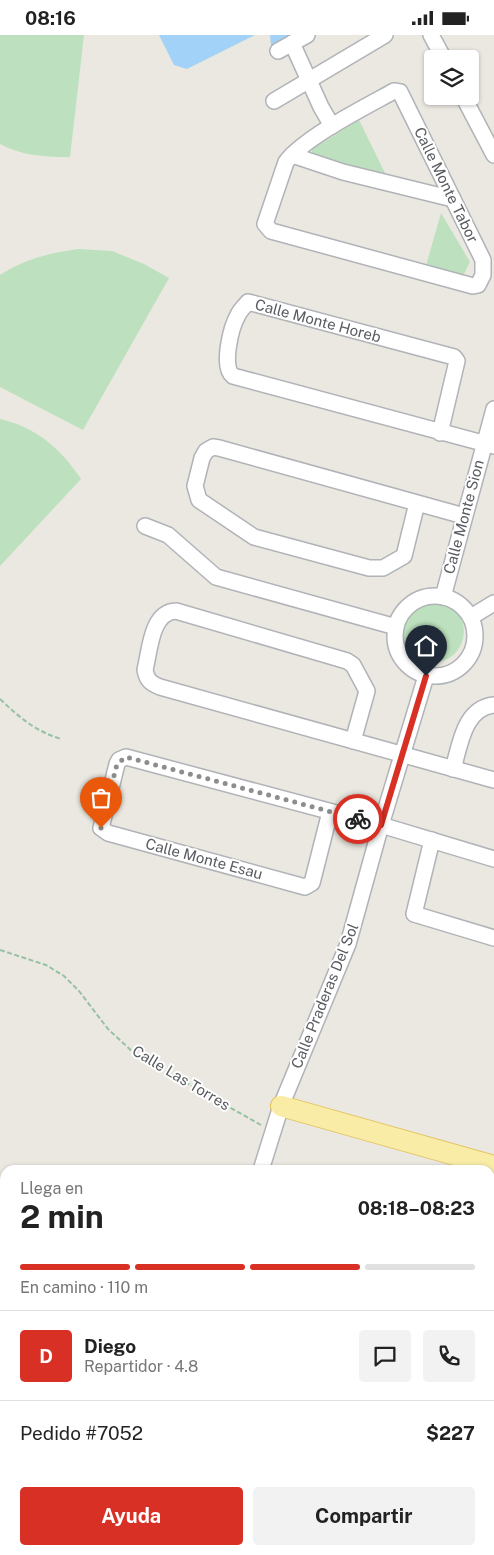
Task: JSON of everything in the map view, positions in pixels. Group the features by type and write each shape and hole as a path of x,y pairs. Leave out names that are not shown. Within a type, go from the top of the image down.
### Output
{"main road":[{"path":"281,1106 490,1165"}],"street":[{"path":"278,51 307,35"},
{"path":"274,101 385,35"},
{"path":"431,35 439,50"},
{"path":"292,43 308,80 332,126"},
{"name":"Calle Monte Tabor","path":"394,91 400,92 483,260 483,275 478,285 473,286 271,231 265,224 266,215 286,163 292,155 332,126 394,91"},
{"path":"468,105 494,155"},
{"path":"292,155 343,172 453,199"},
{"name":"Calle Monte Horeb","path":"440,433 457,361 454,357 248,302 237,315 226,363 228,372 233,376 440,433 489,445"},
{"name":"Calle Monte Sion","path":"443,597 464,517 489,445 494,409"},
{"path":"416,503 404,556 383,568 368,568 254,537 199,500 195,486 202,458 206,451 213,447 416,503 464,517"},
{"path":"145,526 168,535 216,577 396,627"},
{"path":"424,597 443,597 462,606 470,617 475,630 475,643 471,656 463,666 452,673 439,677 426,676 414,671 404,662 397,650 394,637 402,612 412,603 424,597"},
{"path":"470,617 494,603"},
{"path":"352,741 367,691 353,665 347,661 176,611 168,611 158,619 145,670 146,678 150,683 352,741 494,780"},
{"name":"Calle Praderas Del Sol","path":"262,1165 281,1106 348,945 381,825 426,676"},
{"path":"453,769 468,720 482,708 494,705"},
{"name":"Calle Monte Esau","path":"330,812 312,883 305,887 108,833 101,828 117,764 126,757 381,825 494,859"},
{"path":"432,840 414,914 494,938"}],"path":[{"path":"0,699 22,721 42,733 61,739"},
{"name":"Calle Las Torres","path":"0,950 46,965 64,976 79,991 108,1029 135,1054 272,1132"}],"green space":[{"path":"0,35 84,35 70,157 34,155 0,144"},
{"path":"359,120 388,179 312,158 312,149"},
{"path":"441,213 470,262 462,278 425,269"},
{"path":"78,249 112,251 144,264 169,278 83,430 0,387 0,275 38,257"},
{"path":"0,419 25,428 46,441 65,458 81,479 0,566"},
{"path":"432,599 444,602 455,608 461,619 464,631 461,643 455,654 444,660 432,663 420,660 409,654 403,643 400,631 403,619 409,608 420,602"}],"water":[{"path":"159,35 255,35 187,69 174,65"},
{"path":"270,35 290,35 271,45"}],"way so far":[{"path":"101,828 117,764 122,758 126,757 358,819"}],"route":[{"path":"358,819 381,825 426,676"}]}
